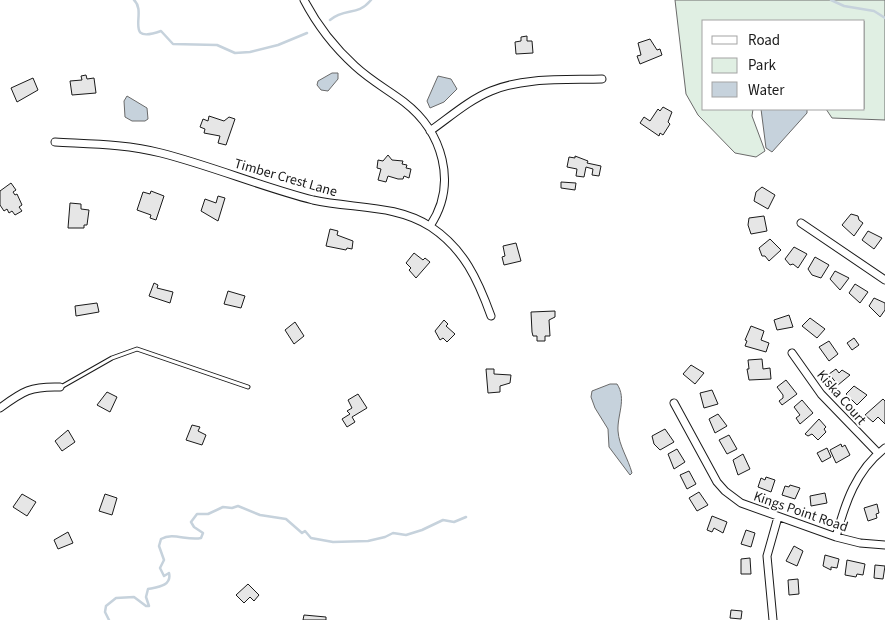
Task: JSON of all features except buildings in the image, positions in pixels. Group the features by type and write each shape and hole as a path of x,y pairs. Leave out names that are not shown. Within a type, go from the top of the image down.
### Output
{"street":[{"path":"304,0 324,33 338,50 370,79 404,102 430,131 442,155 445,183 441,207 430,226"},
{"path":"430,131 471,101 499,88 531,81 602,79"},
{"name":"Timber Crest Lane","path":"55,142 113,145 159,152 305,198 400,213 430,226 450,242 466,260 491,316"},
{"path":"801,223 885,280"},
{"name":"Kiska Court","path":"792,353 821,394 878,454"},
{"path":"0,408 27,390 36,387 60,388"},
{"name":"Kings Point Road","path":"674,403 717,482 725,491 741,503 836,537 860,543 885,545"},
{"path":"836,537 844,505 850,491 878,454 885,448"},
{"path":"773,620 767,556 778,517"}],"lane":[{"path":"60,388 112,358 136,349 248,387"}],"green space":[{"path":"675,0 885,0 885,120 832,118 827,110 865,110 865,20 702,20 702,110 753,110 752,116 765,151 756,157 735,153 698,115 686,94"}],"water":[{"path":"332,73 338,73 338,79 328,91 321,90 317,85 318,81"},
{"path":"438,76 451,79 457,89 444,102 430,108 427,101"},
{"path":"127,96 147,108 148,119 145,121 132,121 125,117 124,101"},
{"path":"761,110 807,110 807,113 772,152 766,148"},
{"path":"610,384 617,384 620,390 621,401 618,431 620,442 632,473 630,475 609,447 608,429 595,408 591,397 592,391"}],"waterway":[{"path":"134,0 138,5 139,31 142,34 161,31 173,44 217,45 235,53 250,52 278,45 307,33"},
{"path":"330,20 341,14 361,8 371,0"},
{"path":"831,0 844,6 874,11 885,18"},
{"path":"109,620 105,612 106,606 116,598 134,597 146,606 149,606 146,597 148,589 163,585 168,581 169,577 169,573 164,576 160,568 164,560 159,546 161,539 170,536 201,538 203,533 194,527 191,522 197,514 208,514 223,507 232,508 238,506 260,515 286,519 302,533 305,531 311,538 333,542 368,541 393,533 406,535 443,520 454,522 466,517"}]}
